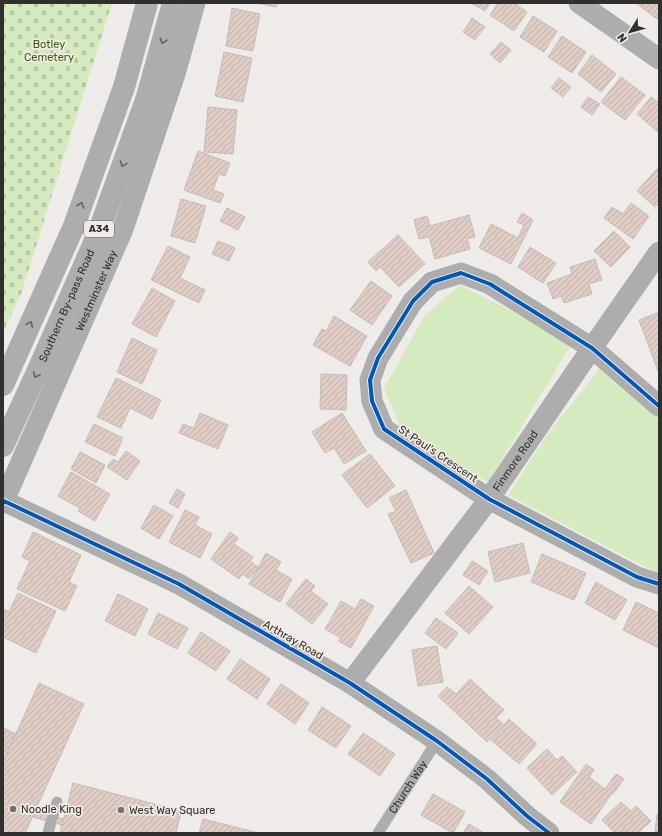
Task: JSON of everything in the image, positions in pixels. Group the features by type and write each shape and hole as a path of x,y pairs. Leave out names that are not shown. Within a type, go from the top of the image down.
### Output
{"highway":[{"name":"A34","path":"3,385 74,226 124,87 147,3"},
{"name":"Southern By-pass Road","path":"3,446 97,236 147,97 174,3"}],"street":[{"name":"Westminster Way","path":"4,502 124,229 175,74 195,3"},
{"path":"580,3 659,59"},
{"name":"Finmore Road","path":"350,683 490,499 659,252"},
{"name":"St Paul's Crescent","path":"659,406 592,348 490,284 461,273 432,282 413,301 378,358 370,380 372,401 384,429 490,499 637,577 659,584"},
{"name":"Arthray Road","path":"4,502 179,584 350,683 437,741 487,779 527,816 549,833"}],"lane":[{"name":"Church Way","path":"378,833 437,741"},
{"path":"51,824 57,802"}],"green space":[{"name":"Botley Cemetery","path":"3,3 112,3 21,294 3,333"},
{"path":"460,285 573,342 488,482 404,434 384,389 424,316"},
{"path":"601,367 659,413 659,574 508,495 547,435"}],"building":[{"path":"256,3 277,3 276,7"},
{"path":"471,3 490,3 485,11"},
{"path":"498,3 514,3 527,12 514,31 490,15"},
{"path":"636,3 659,3 659,16 657,19"},
{"path":"232,8 260,14 253,51 226,46"},
{"path":"533,16 557,31 544,52 520,37"},
{"path":"472,18 485,27 475,40 463,32"},
{"path":"562,36 586,52 572,73 548,57"},
{"path":"501,42 511,50 500,63 490,54"},
{"path":"224,52 252,58 243,102 215,96"},
{"path":"592,55 616,74 601,92 578,74"},
{"path":"621,77 645,95 625,120 601,102"},
{"path":"559,78 571,87 563,97 551,88"},
{"path":"588,97 600,104 592,115 581,107"},
{"path":"651,97 659,103 659,133 637,114"},
{"path":"208,107 237,110 233,154 204,152"},
{"path":"198,151 230,163 225,176 219,174 213,190 224,194 220,203 184,190"},
{"path":"658,168 659,203 655,207 637,191"},
{"path":"181,199 206,206 195,243 171,236"},
{"path":"631,203 649,216 633,239 604,218 612,207 623,214"},
{"path":"227,208 245,217 238,230 220,221"},
{"path":"522,213 533,220 511,264 479,248 491,224 518,238 524,225 517,222"},
{"path":"469,215 475,237 467,239 470,249 435,259 429,237 419,239 414,220 427,216 430,226"},
{"path":"614,231 630,247 611,267 594,251"},
{"path":"398,235 425,264 399,287 380,267 376,271 368,262"},
{"path":"218,241 235,248 229,261 212,254"},
{"path":"168,246 190,257 180,278 205,290 199,303 151,280"},
{"path":"530,247 556,263 543,283 518,267"},
{"path":"595,259 602,280 589,284 592,294 564,303 561,296 553,299 547,283 572,274 570,267"},
{"path":"371,281 392,296 372,325 350,310"},
{"path":"152,288 175,301 156,337 132,324"},
{"path":"659,312 659,371 658,371 639,320"},
{"path":"334,316 367,336 350,366 313,345 322,329 326,331"},
{"path":"132,338 157,350 142,384 117,372"},
{"path":"321,374 347,375 346,410 320,409"},
{"path":"116,378 161,400 152,419 130,408 121,428 97,417"},
{"path":"200,413 228,425 218,449 179,433 183,424 194,428"},
{"path":"342,413 366,451 344,464 334,448 325,453 312,432"},
{"path":"94,424 123,438 115,456 85,442"},
{"path":"126,451 140,461 127,480 107,467 113,459 118,462"},
{"path":"80,452 105,465 96,483 71,469"},
{"path":"370,454 395,486 367,508 342,475"},
{"path":"71,472 110,494 95,521 78,511 80,508 58,496"},
{"path":"177,489 185,494 178,508 169,503"},
{"path":"406,490 434,553 411,563 388,514 396,511 389,498"},
{"path":"154,505 173,516 159,539 141,528"},
{"path":"185,510 199,517 195,525 212,534 200,558 169,542"},
{"path":"33,532 81,555 69,582 77,586 65,611 17,589 30,561 22,557"},
{"path":"230,532 238,538 234,544 253,557 250,561 258,567 249,579 242,574 239,579 211,559"},
{"path":"523,543 530,573 495,582 488,552"},
{"path":"266,553 281,562 276,570 292,579 280,602 249,584"},
{"path":"542,554 586,573 574,600 531,582"},
{"path":"472,561 488,571 479,585 463,575"},
{"path":"306,579 315,586 311,591 328,604 312,624 286,604"},
{"path":"596,582 627,600 615,620 585,603"},
{"path":"469,586 493,607 469,634 445,613"},
{"path":"18,593 56,611 36,653 3,637 3,609 9,612"},
{"path":"118,594 148,609 135,636 105,621"},
{"path":"361,599 374,606 351,648 338,641 341,638 325,629 341,601 355,609"},
{"path":"636,602 659,613 659,648 623,630"},
{"path":"158,613 188,628 177,649 148,634"},
{"path":"436,618 458,633 446,649 425,633"},
{"path":"201,632 230,651 216,671 188,653"},
{"path":"437,646 443,682 418,686 412,650"},
{"path":"240,659 270,679 257,699 227,679"},
{"path":"470,679 504,710 496,718 503,724 487,742 438,696 447,687 456,694"},
{"path":"39,683 84,704 25,833 3,833 3,762"},
{"path":"281,684 309,703 295,724 267,704"},
{"path":"322,707 351,726 336,748 308,730"},
{"path":"509,719 537,744 519,764 491,740"},
{"path":"3,728 16,734 3,762"},
{"path":"363,733 395,754 380,776 348,754"},
{"path":"547,749 557,760 562,756 577,772 552,795 527,768"},
{"path":"586,764 594,770 589,777 605,789 616,774 624,779 613,794 612,793 591,824 560,802"},
{"name":"West Way Square","path":"73,783 181,811 176,833 60,833"},
{"path":"433,794 465,812 453,833 421,815"},
{"path":"621,802 631,811 636,806 651,821 638,833 615,833 602,820"},
{"path":"35,812 64,819 62,825 33,817"},
{"path":"657,814 659,815 659,833 655,833"},
{"path":"203,819 255,832 257,833 199,833"},
{"path":"469,824 484,833 463,833"}],"cycle path":[{"path":"659,406 592,348 490,284 461,273 432,282 413,301 378,358 370,380 372,401 384,429 489,499 637,577 659,584"},
{"path":"3,503 4,501 179,584 350,683 437,741 487,779 527,816 549,833"}],"place":[{"name":"Noodle King","path":"13,809"},
{"name":"West Way Square","path":"121,810"}]}
